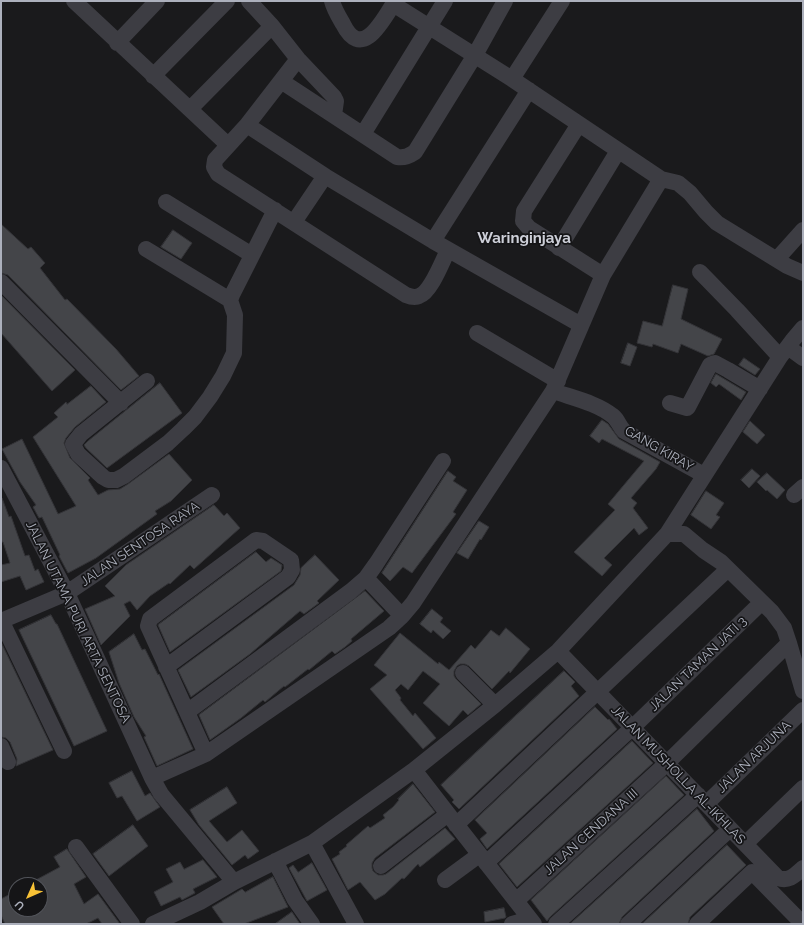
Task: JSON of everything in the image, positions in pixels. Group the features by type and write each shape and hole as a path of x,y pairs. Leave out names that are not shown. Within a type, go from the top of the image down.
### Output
{"street":[{"path":"117,43 157,1"},
{"path":"153,76 227,1"},
{"path":"332,1 349,34 355,39 362,40 374,32 394,2 430,27 529,90 661,179 678,183 684,187 717,223 787,266 803,273"},
{"path":"363,134 445,1"},
{"path":"281,81 397,156 410,156 415,152 475,55 505,1"},
{"path":"512,79 562,1"},
{"path":"80,3 117,43 228,145"},
{"path":"257,4 298,59 334,97 336,102 334,115"},
{"path":"190,109 272,26"},
{"path":"298,59 247,126 215,160 214,167 218,174 406,295 413,297 419,296 428,289 448,250"},
{"path":"433,241 529,90"},
{"path":"579,124 522,216 523,221 529,228 603,276"},
{"path":"247,126 448,250 581,325"},
{"path":"559,248 618,151"},
{"path":"294,222 326,176"},
{"path":"152,778 206,754 389,628 402,616 413,603 556,386 603,276 661,179"},
{"path":"166,202 252,255"},
{"path":"230,300 275,210"},
{"path":"777,259 803,230"},
{"path":"146,249 230,300 235,315 234,353 223,376 195,417 168,443 124,476 116,480 108,480 78,454 74,449 74,444 76,439 81,434 147,381"},
{"path":"700,272 737,310 784,352 803,358"},
{"path":"1,282 121,403"},
{"path":"153,924 200,902 234,882 312,843 414,770 561,654 667,534 784,352 803,328"},
{"name":"GANG KIRAY","path":"477,333 556,386 609,413 615,417 624,431 704,475"},
{"path":"670,403 686,408 688,407 712,363 715,363 728,370 760,389"},
{"path":"187,712 351,591 366,578 443,462"},
{"name":"JALAN UTAMA PURI ARTA SENTOSA","path":"1,468 68,593 152,778 161,794 234,882"},
{"name":"JALAN SENTOSA RAYA","path":"1,621 68,593 212,495"},
{"path":"667,534 684,534 702,550 728,569 778,619 789,643 803,691"},
{"path":"166,667 288,577 292,570 290,560 263,541 256,540 153,615 150,619 148,626 166,667 206,754"},
{"path":"381,866 452,820 599,691 728,569"},
{"path":"366,578 402,616"},
{"name":"JALAN TAMAN JATI 3","path":"445,880 482,859 633,728 762,602"},
{"path":"1,621 64,751"},
{"name":"JALAN CENDANA III","path":"516,901 667,763 789,643"},
{"name":"JALAN MUSHOLLA AL-IKHLAS","path":"561,654 599,691 778,878 783,880 788,879 793,877 803,868"},
{"path":"463,672 495,706"},
{"name":"JALAN ARJUNA","path":"556,924 803,710"},
{"path":"1,746 8,762"},
{"path":"414,770 482,859 532,921"},
{"path":"745,844 803,788"},
{"path":"628,924 730,829"},
{"path":"312,843 356,924"},
{"path":"76,847 132,924"},
{"path":"275,861 295,900 312,924"},
{"path":"697,924 752,872 793,920"},
{"path":"512,924 532,921"}],"building":[{"path":"1,224 28,249 31,247 45,263 40,268 65,300 67,299 116,349 139,376 121,390 8,275 1,273"},
{"path":"173,230 192,243 181,259 161,247"},
{"path":"673,285 688,289 681,319 722,339 714,354 708,356 681,344 678,353 653,344 652,347 637,343 643,321 662,326"},
{"path":"1,295 75,370 52,391 1,333"},
{"path":"628,343 637,347 630,366 621,363"},
{"path":"744,358 760,369 755,375 739,365"},
{"path":"716,374 746,392 741,400 719,384 716,387 711,383"},
{"path":"160,383 182,413 107,468 84,445"},
{"path":"91,386 106,402 75,427 64,443 70,458 90,478 88,480 98,495 108,490 120,489 169,454 192,480 171,501 155,511 157,514 96,558 68,573 42,517 39,518 33,507 36,505 20,482 2,449 22,439 58,514 76,506 33,437 58,417 54,413 66,402 67,404"},
{"path":"602,420 608,424 619,439 660,462 656,469 631,498 637,503 633,508 648,528 639,535 634,528 604,558 612,565 602,576 574,552 615,510 608,504 644,461 602,439 599,443 590,436"},
{"path":"750,421 765,435 757,444 743,432"},
{"path":"752,469 760,476 749,488 741,480"},
{"path":"448,471 456,477 453,481 467,490 453,512 456,514 412,573 403,567 390,581 382,573"},
{"path":"767,473 785,490 777,499 757,482"},
{"path":"706,491 724,503 716,515 720,517 711,529 691,515"},
{"path":"1,498 9,517 11,516 25,556 29,555 35,571 38,569 44,582 26,590 20,576 1,582 1,565 10,563 3,542 1,542"},
{"path":"214,505 224,516 227,513 240,528 194,569 190,565 170,584 169,583 150,596 137,610 130,601 124,604 130,616 101,645 85,609 115,596 105,586 126,565"},
{"path":"479,521 489,527 468,559 457,553"},
{"path":"256,552 266,562 271,558 282,565 281,571 170,652 158,625"},
{"path":"315,555 339,580 317,601 319,603 304,614 300,611 250,654 191,697 178,670 294,585 300,575 301,568"},
{"path":"365,591 384,611 351,639 352,641 345,647 335,654 332,651 309,670 308,669 285,687 284,686 265,702 263,700 210,740 199,715"},
{"path":"432,609 443,618 440,622 451,631 443,639 433,630 431,633 420,624"},
{"path":"51,615 57,624 107,731 74,746 19,630"},
{"path":"506,628 530,649 510,673 509,671 492,689 469,666 460,664 457,666 454,671 454,676 481,704 468,715 463,710 449,726 423,703 440,684 423,671 408,690 401,684 395,690 401,698 400,700 413,716 415,713 436,738 423,749 370,689 387,675 374,665 400,633 438,664 439,662 449,670 471,645 475,649 491,630 499,636"},
{"path":"134,634 142,650 145,649 158,675 159,674 193,749 157,766 144,737 146,736 134,717 119,683 109,652"},
{"path":"1,642 53,750 16,766 17,759 10,742 6,738 1,737"},
{"path":"564,671 575,682 571,686 579,696 459,809 452,802 454,800 441,785"},
{"path":"595,707 608,720 609,719 617,729 487,849 480,839 487,833 475,820"},
{"path":"632,741 653,763 517,887 499,864"},
{"path":"132,771 145,796 150,793 160,807 137,821 122,796 117,798 109,783"},
{"path":"666,776 684,795 547,921 531,900"},
{"path":"413,784 435,812 375,858 372,863 373,871 378,875 386,874 445,828 455,839 420,867 418,864 404,879 402,878 385,894 375,900 360,882 348,890 332,859 340,854 339,852 347,846 346,845 368,826 370,828 385,818 383,815 393,807 399,800 398,799"},
{"path":"227,787 237,803 209,821 227,842 242,830 259,851 248,859 245,855 232,865 199,825 190,810"},
{"path":"697,809 714,831 622,917 619,924 570,924"},
{"path":"133,825 148,846 109,876 93,854"},
{"path":"727,845 746,865 690,917 688,924 642,924"},
{"path":"67,849 86,877 74,884 84,904 98,894 120,924 102,924 98,918 86,924 5,924 1,915 1,899 8,895 8,917 48,917 48,877 41,877 60,867 54,857"},
{"path":"203,860 217,877 193,889 195,893 182,900 180,897 161,906 154,892 173,882 166,869 180,862 184,869"},
{"path":"312,863 327,890 307,901 289,868 293,865 298,872"},
{"path":"273,877 288,907 244,924 224,924 212,907 242,889 245,892"},
{"path":"504,908 505,918 485,922 484,912"},
{"path":"292,912 300,924 275,924"}],"district":[{"name":"Waringinjaya","path":"524,238"}]}
